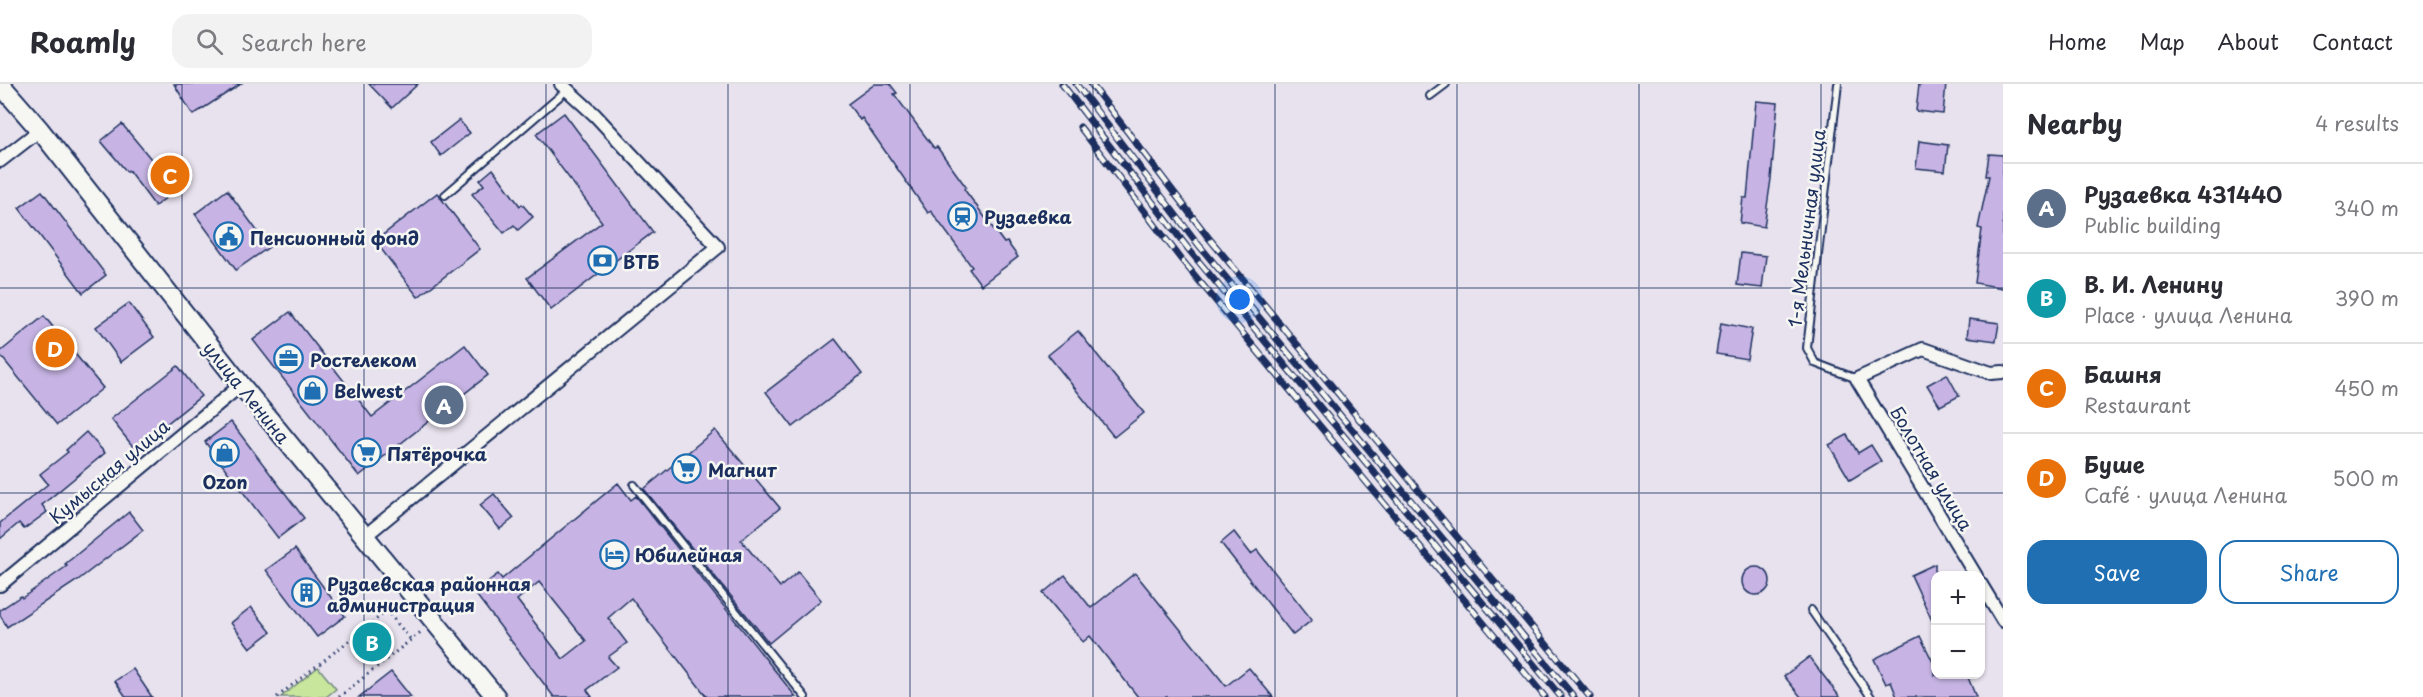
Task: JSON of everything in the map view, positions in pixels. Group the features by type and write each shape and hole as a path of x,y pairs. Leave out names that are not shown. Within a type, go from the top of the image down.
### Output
{"street":[{"name":"улица Ленина","path":"0,84 40,130 241,386 496,697"},
{"path":"365,536 718,246 595,115 564,87"},
{"path":"0,161 40,130"},
{"path":"1857,379 1923,349 1991,373 2003,372"},
{"name":"Болотная улица","path":"1857,379 1973,571"},
{"name":"Кумысная улица","path":"0,585 241,386"},
{"path":"1985,591 2003,621"}],"lane":[{"path":"1430,96 1446,84"},
{"name":"1-я Мельничная улица","path":"1838,84 1807,348 1815,363 1857,379"},
{"path":"445,195 564,87"},
{"path":"634,485 805,697"},
{"path":"1811,609 1871,697"}],"path":[{"path":"277,697 387,611 411,640"},
{"path":"339,697 434,622"}],"green space":[{"path":"318,667 336,689 326,697 281,697"}],"building":[{"path":"174,84 241,84 193,115"},
{"path":"369,84 418,84 392,108"},
{"name":"Рузаевка","path":"875,84 890,84 897,93 894,94 966,187 964,189 1004,243 1007,242 1018,257 981,285 969,269 972,267 931,211 928,213 862,118 860,120 848,104"},
{"path":"1919,84 1946,84 1943,114 1916,111"},
{"path":"1756,101 1778,103 1764,227 1740,223 1743,198 1747,198"},
{"path":"564,113 653,232 551,310 527,278 602,222 536,134"},
{"path":"459,120 470,133 441,156 431,142"},
{"path":"122,124 156,165 172,153 191,179 155,206 129,171 127,172 101,141"},
{"path":"1919,141 1948,145 1945,171 1916,168"},
{"path":"1989,154 2003,155 2003,288 1975,283 1982,229 1978,228 1989,176 1986,176"},
{"path":"493,169 520,206 522,204 533,217 518,230 514,225 504,233 472,194 484,185 480,180"},
{"path":"227,190 269,247 236,270 195,214"},
{"path":"42,191 106,275 83,293 19,208"},
{"path":"437,193 480,249 418,297 375,241"},
{"path":"1741,253 1766,256 1762,288 1737,285"},
{"path":"129,303 154,337 121,362 96,327"},
{"path":"290,312 372,417 465,345 488,375 359,476 253,340"},
{"path":"44,316 103,388 57,425 0,355 0,352"},
{"path":"1969,319 1999,323 1996,341 1967,337"},
{"path":"1721,323 1752,329 1747,359 1716,354"},
{"path":"1078,331 1144,413 1114,437 1048,355"},
{"path":"835,339 862,374 793,427 766,392"},
{"path":"178,366 201,396 135,449 111,419"},
{"path":"1947,374 1959,396 1940,406 1927,385"},
{"path":"231,422 304,518 278,538 205,442"},
{"path":"715,430 780,508 741,540 780,587 798,572 821,600 769,643 644,489"},
{"path":"86,432 105,453 42,505 47,512 24,529 19,523 0,539 0,523 48,484 40,474 68,452 66,450"},
{"path":"1847,435 1858,453 1871,445 1881,461 1850,480 1829,445"},
{"path":"618,483 631,500 636,496 796,697 707,697 631,598 608,618 627,643 608,657 617,667 587,690 592,697 554,697 474,592 498,574 502,579","holes":["539,582 586,641 563,659 517,600"]},
{"path":"494,494 514,518 500,529 480,505"},
{"path":"129,512 143,530 78,580 7,627 0,615 0,610 21,596 22,598 67,566 65,564"},
{"path":"1234,532 1251,554 1257,550 1312,620 1293,635 1221,543"},
{"name":"Рузаевская районная администрация","path":"295,549 345,616 317,637 266,570"},
{"path":"1935,564 1935,571 1931,571 1931,618 1911,575"},
{"path":"1756,567 1766,571 1770,581 1766,591 1756,595 1746,591 1742,581 1746,571"},
{"path":"1135,573 1226,686 1249,668 1273,697 1138,697 1090,636 1083,642 1043,593 1065,575 1091,608"},
{"path":"251,607 271,632 250,648 231,623"},
{"path":"1920,636 1931,658 1931,679 1969,679 1976,697 1897,697 1891,682 1886,684 1874,659"},
{"path":"1809,657 1840,697 1801,697 1784,676"},
{"path":"133,669 152,697 126,697 115,681"},
{"path":"391,672 411,697 359,697"}],"railway":[{"path":"1062,84 1190,251 1561,697"},
{"path":"1076,84 1198,244 1574,697"},
{"path":"1091,84 1208,237 1590,697"},
{"path":"1080,127 1181,259 1545,697"}],"place":[{"name":"Башня","path":"170,175"},
{"name":"Рузаевка","path":"963,216"},
{"name":"Пенсионный фонд","path":"229,237"},
{"name":"ВТБ","path":"602,261"},
{"name":"Буше","path":"55,348"},
{"name":"Ростелеком","path":"289,359"},
{"name":"Belwest","path":"313,390"},
{"name":"Рузаевка 431440","path":"444,405"},
{"name":"Ozon","path":"225,452"},
{"name":"Пятёрочка","path":"366,453"},
{"name":"Магнит","path":"687,469"},
{"name":"Юбилейная","path":"614,554"},
{"name":"Рузаевская районная администрация","path":"306,593"},
{"name":"В. И. Ленину","path":"372,642"}]}
